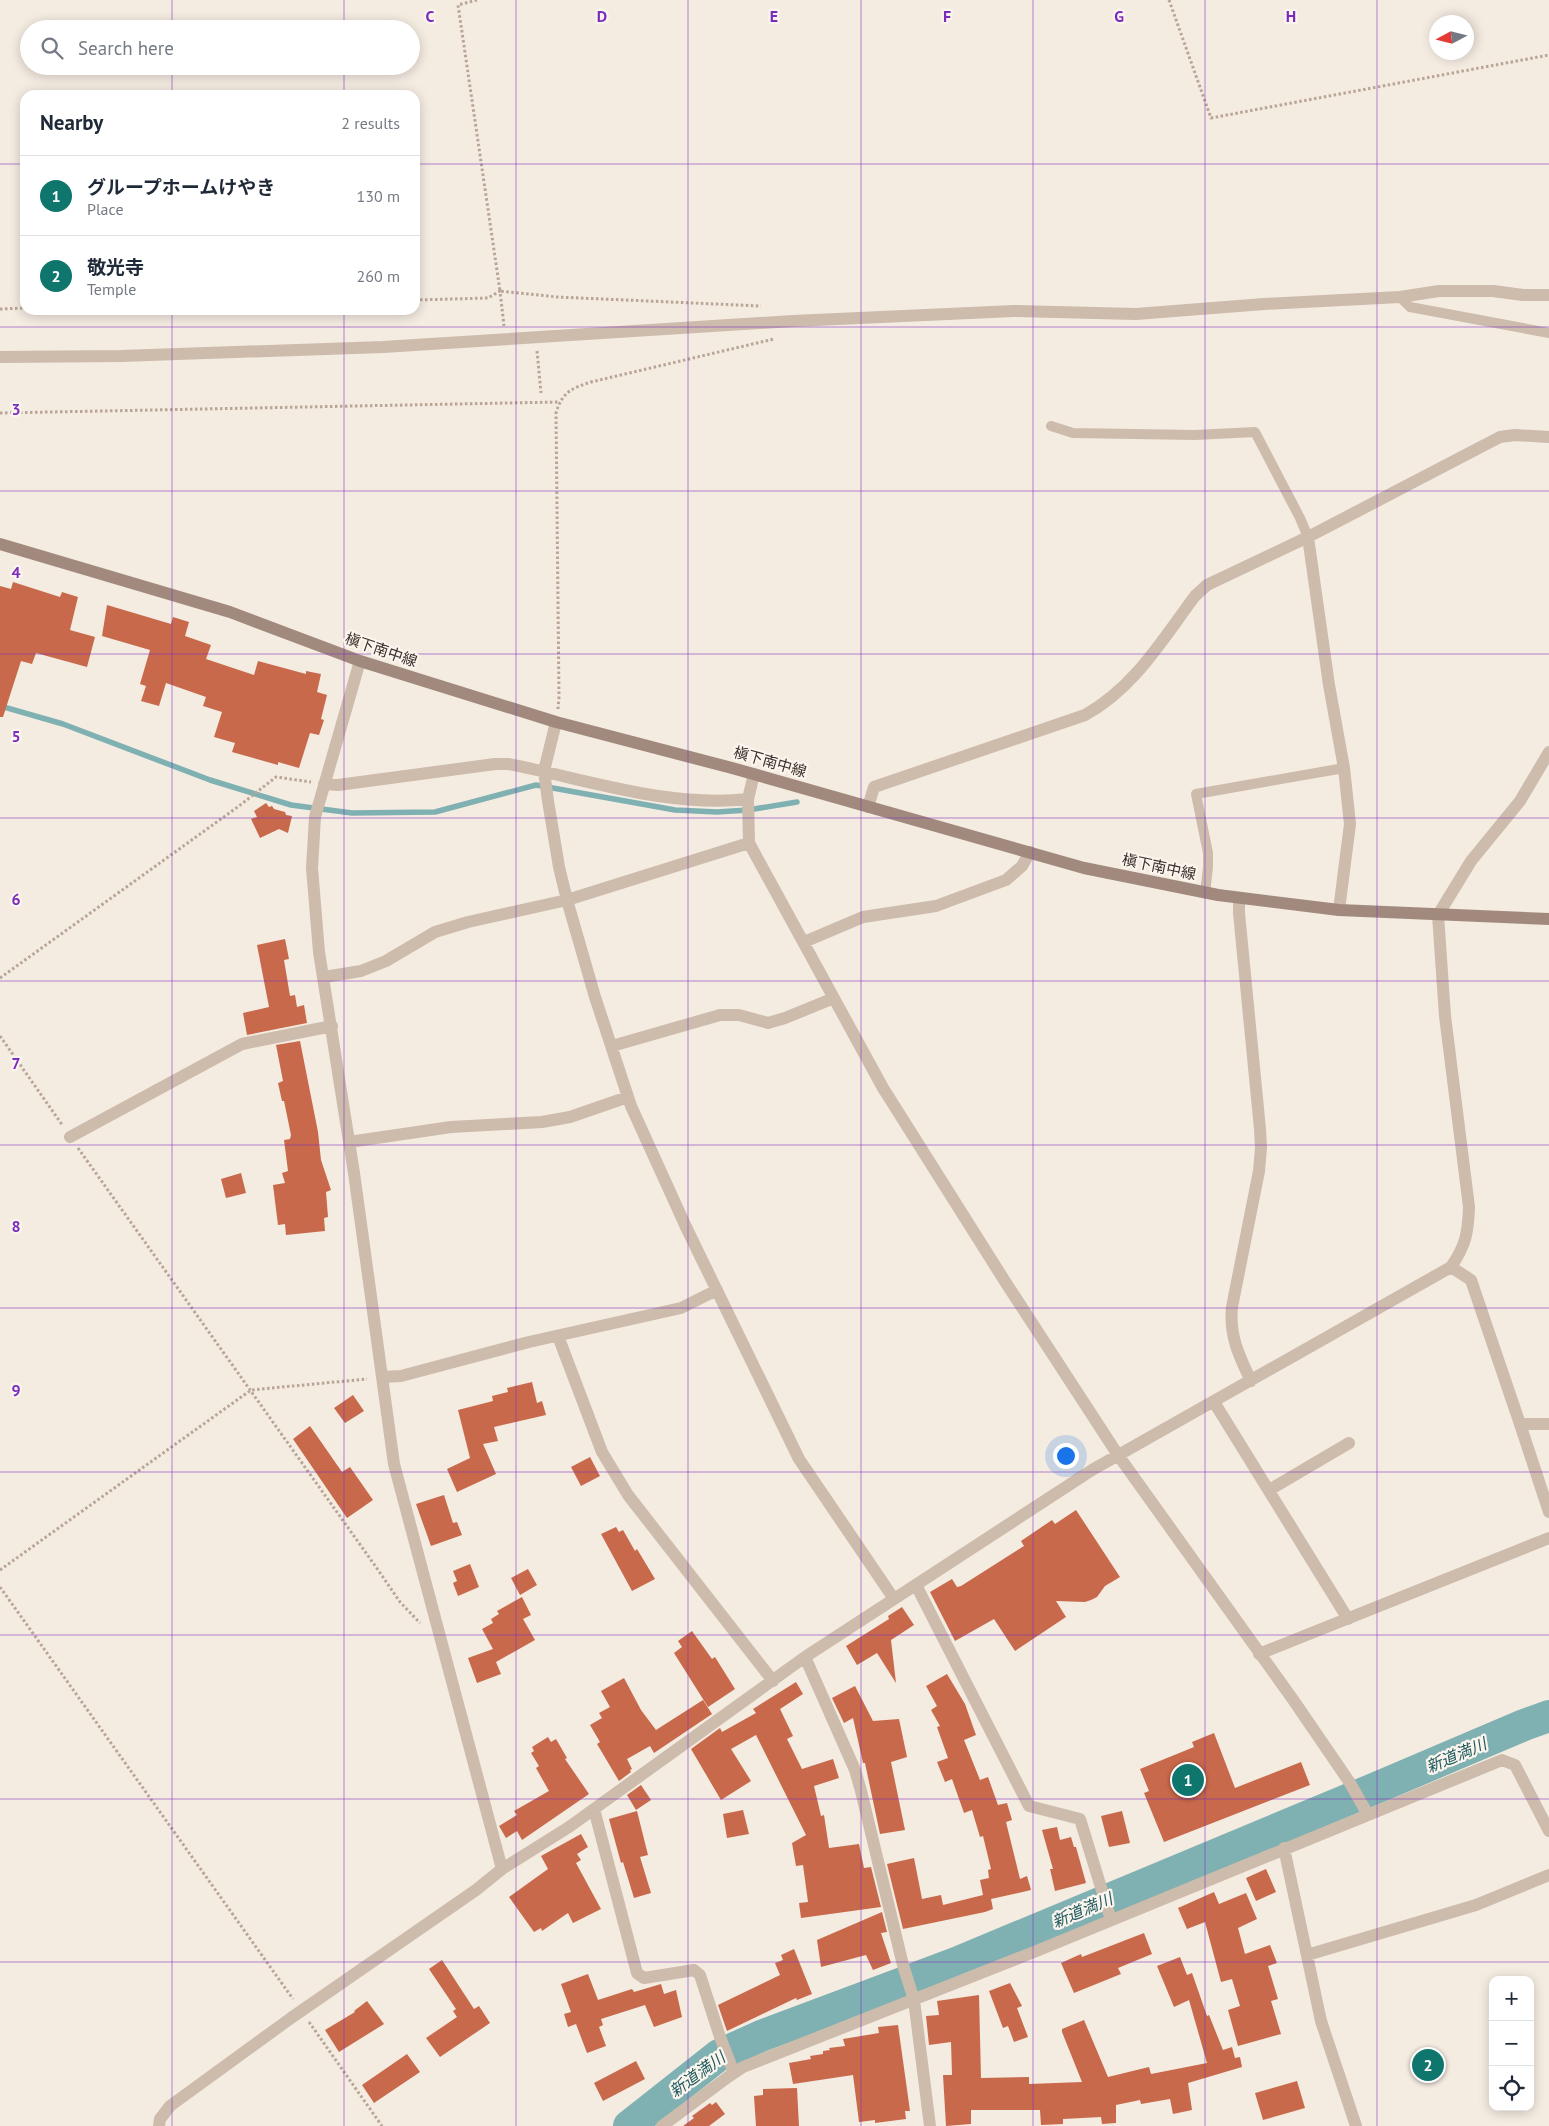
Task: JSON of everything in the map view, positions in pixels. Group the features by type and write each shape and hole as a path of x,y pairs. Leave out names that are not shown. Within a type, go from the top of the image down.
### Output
{"main road":[{"name":"槇下南中線","path":"0,544 230,612 360,661 556,722 754,774 1084,868 1239,898 1339,910 1549,919"}],"street":[{"path":"0,357 121,356 383,347 793,321 1014,311 1136,314 1264,304 1400,297 1439,291 1465,290 1549,295"},
{"path":"868,807 874,787 1085,715 1104,704 1124,688 1195,596 1207,585 1308,537 1500,437 1516,435 1549,437"},
{"path":"1308,537 1344,768 1350,830 1339,910"},
{"path":"360,661 315,818 312,868 319,952 349,1142 394,1464 502,1869"},
{"path":"556,722 544,771 567,900 594,997 628,1097 686,1227 798,1459 894,1599"},
{"path":"159,2126 160,2119 170,2106 476,1890 502,1869 569,1827 805,1657 1118,1455 1451,1267 1462,1251 1466,1239 1469,1207 1444,1016 1438,915 1471,861 1520,801 1549,752"},
{"path":"324,784 338,785 495,764 508,764 658,796 728,801 748,799"},
{"path":"754,774 748,799 750,843 883,1088 1047,1348 1118,1455 1350,1783 1366,1810"},
{"path":"324,977 361,971 386,961 435,932 468,922 567,900 750,843"},
{"path":"804,942 864,917 936,906 1006,880 1022,866 1030,852"},
{"path":"1239,898 1261,1148 1259,1171 1230,1322 1236,1349 1251,1381"},
{"path":"612,1046 720,1016 739,1015 768,1023 834,998"},
{"path":"70,1137 242,1044 332,1026"},
{"path":"349,1142 451,1127 542,1122 570,1118 628,1097"},
{"path":"1451,1267 1470,1280 1549,1512"},
{"path":"382,1377 401,1376 558,1336 681,1308 718,1290"},
{"path":"558,1336 602,1452 628,1495 773,1681"},
{"path":"1214,1402 1348,1619"},
{"path":"1520,1424 1549,1424"},
{"path":"1269,1490 1349,1443"},
{"path":"1259,1654 1549,1538"},
{"path":"916,1585 1029,1806 1080,1819 1110,1914"},
{"path":"805,1657 855,1770 912,1996 930,2126"},
{"path":"662,2126 743,2067 1110,1914 1284,1848 1366,1810 1502,1760 1515,1765 1549,1831"},
{"path":"594,1809 637,1973 644,1978 694,1970 700,1976 734,2073"},
{"path":"1284,1848 1321,2020 1356,2126"},
{"path":"1307,1955 1476,1905 1549,1875"}],"lane":[{"path":"1400,297 1410,308 1549,333"},
{"path":"1051,426 1073,433 1194,435 1255,432 1308,537"},
{"path":"1205,892 1208,853 1196,794 1344,768"}],"path":[{"path":"478,0 458,5 504,329"},
{"path":"1169,0 1211,118 1549,56"},
{"path":"420,300 488,298 500,291 678,304 769,306"},
{"path":"0,309 20,308"},
{"path":"556,722 559,697 556,413 559,402 574,388 591,382 780,338 790,333 793,321"},
{"path":"537,350 541,393"},
{"path":"0,413 559,402"},
{"path":"0,978 239,806 276,777 324,784"},
{"path":"0,1036 400,1602 420,1623 425,1626 438,1628"},
{"path":"0,1570 250,1390 382,1377"},
{"path":"0,1587 382,2126"}],"building":[{"path":"13,582 60,597 62,592 78,597 70,630 95,637 87,667 36,653 32,664 21,661 3,717 0,717 0,586 11,589"},
{"path":"107,605 171,624 173,617 189,622 185,636 211,645 206,659 254,675 258,661 306,674 306,671 321,674 317,692 327,695 321,719 324,720 319,735 310,733 299,768 278,762 278,765 232,752 235,743 214,737 222,712 203,706 206,697 166,683 159,706 141,701 146,686 140,684 150,650 102,636"},
{"path":"266,803 269,807 272,806 274,809 285,812 286,815 292,816 288,833 279,829 260,838 251,819 257,817 254,811"},
{"path":"285,939 289,959 284,960 290,996 295,995 297,1007 304,1005 307,1023 247,1035 243,1013 269,1007 257,945"},
{"path":"300,1041 318,1132 321,1160 331,1190 326,1192 328,1217 324,1218 325,1231 286,1235 285,1224 278,1225 273,1185 285,1183 282,1173 288,1171 284,1140 290,1139 291,1135 278,1083 283,1081 276,1045"},
{"path":"241,1173 246,1193 226,1198 221,1179"},
{"path":"532,1382 537,1403 542,1401 546,1415 494,1427 498,1441 483,1444 496,1474 457,1492 447,1469 470,1458 458,1410 493,1401 492,1396 508,1392 507,1388"},
{"path":"353,1395 364,1411 345,1423 334,1408"},
{"path":"310,1426 342,1472 350,1467 373,1500 347,1518 293,1439"},
{"path":"590,1457 600,1476 581,1486 571,1467"},
{"path":"444,1495 453,1523 457,1522 462,1535 431,1546 416,1504"},
{"path":"1076,1510 1120,1577 1105,1586 1097,1597 1091,1600 1085,1602 1056,1601 1066,1617 1015,1651 994,1619 955,1641 930,1592 952,1579 957,1587 961,1586 1024,1546 1021,1541 1052,1520 1055,1524"},
{"path":"616,1527 619,1532 623,1530 655,1579 632,1591 601,1534"},
{"path":"470,1564 479,1587 458,1596 453,1583 457,1581 453,1571"},
{"path":"528,1569 537,1585 520,1595 511,1578"},
{"path":"522,1597 531,1615 523,1619 535,1640 496,1662 501,1674 477,1683 468,1658 493,1649 482,1629 493,1623 491,1619 499,1614 497,1611"},
{"path":"902,1607 914,1625 891,1640 896,1683 877,1653 857,1665 846,1646 889,1619 888,1616"},
{"path":"692,1631 712,1659 715,1657 735,1689 708,1707 674,1653 682,1647 678,1641"},
{"path":"947,1674 965,1704 976,1735 964,1740 980,1780 988,1777 998,1805 1007,1803 1012,1820 1006,1822 1020,1879 1027,1876 1031,1890 991,1899 993,1909 985,1912 903,1929 887,1864 914,1858 922,1899 941,1895 943,1905 983,1895 980,1880 989,1878 988,1870 991,1869 983,1836 980,1837 972,1810 964,1813 952,1779 945,1782 937,1762 948,1758 937,1727 940,1726 931,1710 937,1706 926,1686"},
{"path":"624,1678 641,1710 656,1730 703,1700 712,1714 654,1753 650,1746 627,1759 632,1769 630,1770 631,1772 619,1781 597,1744 600,1742 590,1725 602,1718 599,1713 610,1707 601,1691"},
{"path":"796,1682 803,1694 780,1709 793,1736 787,1739 802,1769 833,1759 839,1778 814,1786 821,1816 824,1815 829,1848 859,1844 864,1868 871,1867 881,1907 801,1918 799,1903 808,1902 803,1865 796,1866 792,1843 806,1835 756,1735 731,1749 751,1781 721,1800 691,1749 720,1728 722,1732 756,1713 753,1709"},
{"path":"855,1686 873,1721 899,1719 907,1757 891,1762 905,1830 880,1834 853,1718 844,1723 832,1698"},
{"path":"1214,1733 1235,1788 1301,1762 1310,1785 1164,1842 1144,1793 1149,1791 1140,1769 1194,1747 1192,1742"},
{"path":"548,1737 551,1742 556,1739 567,1758 565,1759 589,1794 522,1840 517,1831 506,1838 499,1826 517,1815 514,1811 549,1791 536,1768 539,1766 531,1753 534,1751 532,1747"},
{"path":"641,1785 651,1800 636,1810 627,1795"},
{"path":"743,1810 749,1834 727,1838 723,1814"},
{"path":"637,1811 648,1855 640,1857 651,1893 634,1898 623,1862 621,1863 609,1819"},
{"path":"1122,1811 1130,1843 1109,1847 1101,1816"},
{"path":"1057,1827 1060,1840 1071,1837 1074,1847 1076,1847 1086,1883 1055,1891 1050,1869 1053,1869 1042,1830"},
{"path":"581,1834 588,1847 577,1854 581,1860 576,1863 601,1909 573,1923 568,1913 542,1931 541,1928 534,1932 509,1897 548,1869 541,1856"},
{"path":"1266,1869 1276,1892 1256,1901 1246,1878"},
{"path":"1214,1892 1219,1904 1246,1893 1257,1919 1238,1928 1245,1954 1270,1945 1277,1963 1268,1966 1278,1999 1271,2001 1281,2034 1238,2046 1228,2010 1240,2006 1232,1979 1221,1982 1205,1922 1187,1929 1178,1908"},
{"path":"882,1912 887,1932 881,1933 891,1963 873,1970 866,1955 821,1967 817,1940"},
{"path":"1144,1933 1152,1954 1118,1968 1121,1974 1074,1993 1061,1963 1081,1954 1082,1957"},
{"path":"794,1949 812,1994 797,2000 796,1998 727,2031 718,2005 780,1975 775,1963 783,1960 781,1955"},
{"path":"1180,1957 1187,1975 1192,1973 1207,2016 1209,2015 1223,2050 1232,2047 1235,2058 1240,2057 1242,2067 1188,2083 1192,2110 1173,2114 1170,2099 1141,2104 1140,2100 1116,2105 1116,2123 1102,2124 1101,2117 1063,2119 1063,2124 1041,2125 1040,2110 971,2110 971,2124 946,2126 943,2075 952,2075 951,2042 929,2045 926,2016 939,2015 937,2001 979,1995 981,2078 1029,2077 1029,2084 1082,2082 1062,2029 1084,2020 1108,2077 1149,2067 1151,2074 1207,2063 1189,2000 1174,2007 1157,1966"},
{"path":"442,1960 474,2009 479,2006 490,2023 440,2057 426,2038 457,2017 453,2011 456,2009 429,1969"},
{"path":"588,1974 598,2000 632,1989 634,1992 661,1984 664,1994 676,1990 682,2017 654,2027 645,2005 601,2019 603,2025 599,2027 606,2046 587,2053 576,2024 568,2027 564,2014 571,2012 561,1984"},
{"path":"1010,1983 1022,2006 1017,2008 1028,2037 1014,2042 1008,2026 1003,2028 989,1991"},
{"path":"367,2001 384,2024 339,2052 325,2030 355,2012"},
{"path":"898,2025 910,2111 905,2111 906,2119 875,2123 875,2120 859,2122 853,2075 793,2084 789,2063 811,2059 810,2056 823,2054 823,2051 830,2050 829,2048 845,2046 843,2039 879,2033 878,2027"},
{"path":"407,2054 420,2072 374,2103 362,2085"},
{"path":"636,2061 645,2079 603,2101 594,2083"},
{"path":"1297,2081 1305,2108 1263,2120 1255,2093"},
{"path":"797,2088 799,2126 756,2126 754,2096 763,2095 763,2089"},
{"path":"716,2102 725,2114 709,2126 683,2126 694,2118 692,2116 710,2103 712,2105"}],"waterway":[{"path":"0,706 63,724 210,780 291,805 352,813 435,812 536,785 675,810 717,812 748,810 797,802"},
{"name":"新道満川","path":"629,2126 719,2055 761,2036 956,1963 1549,1716"}],"place":[{"name":"グループホームけやき","path":"1188,1780"},
{"name":"敬光寺","path":"1428,2065"}]}
